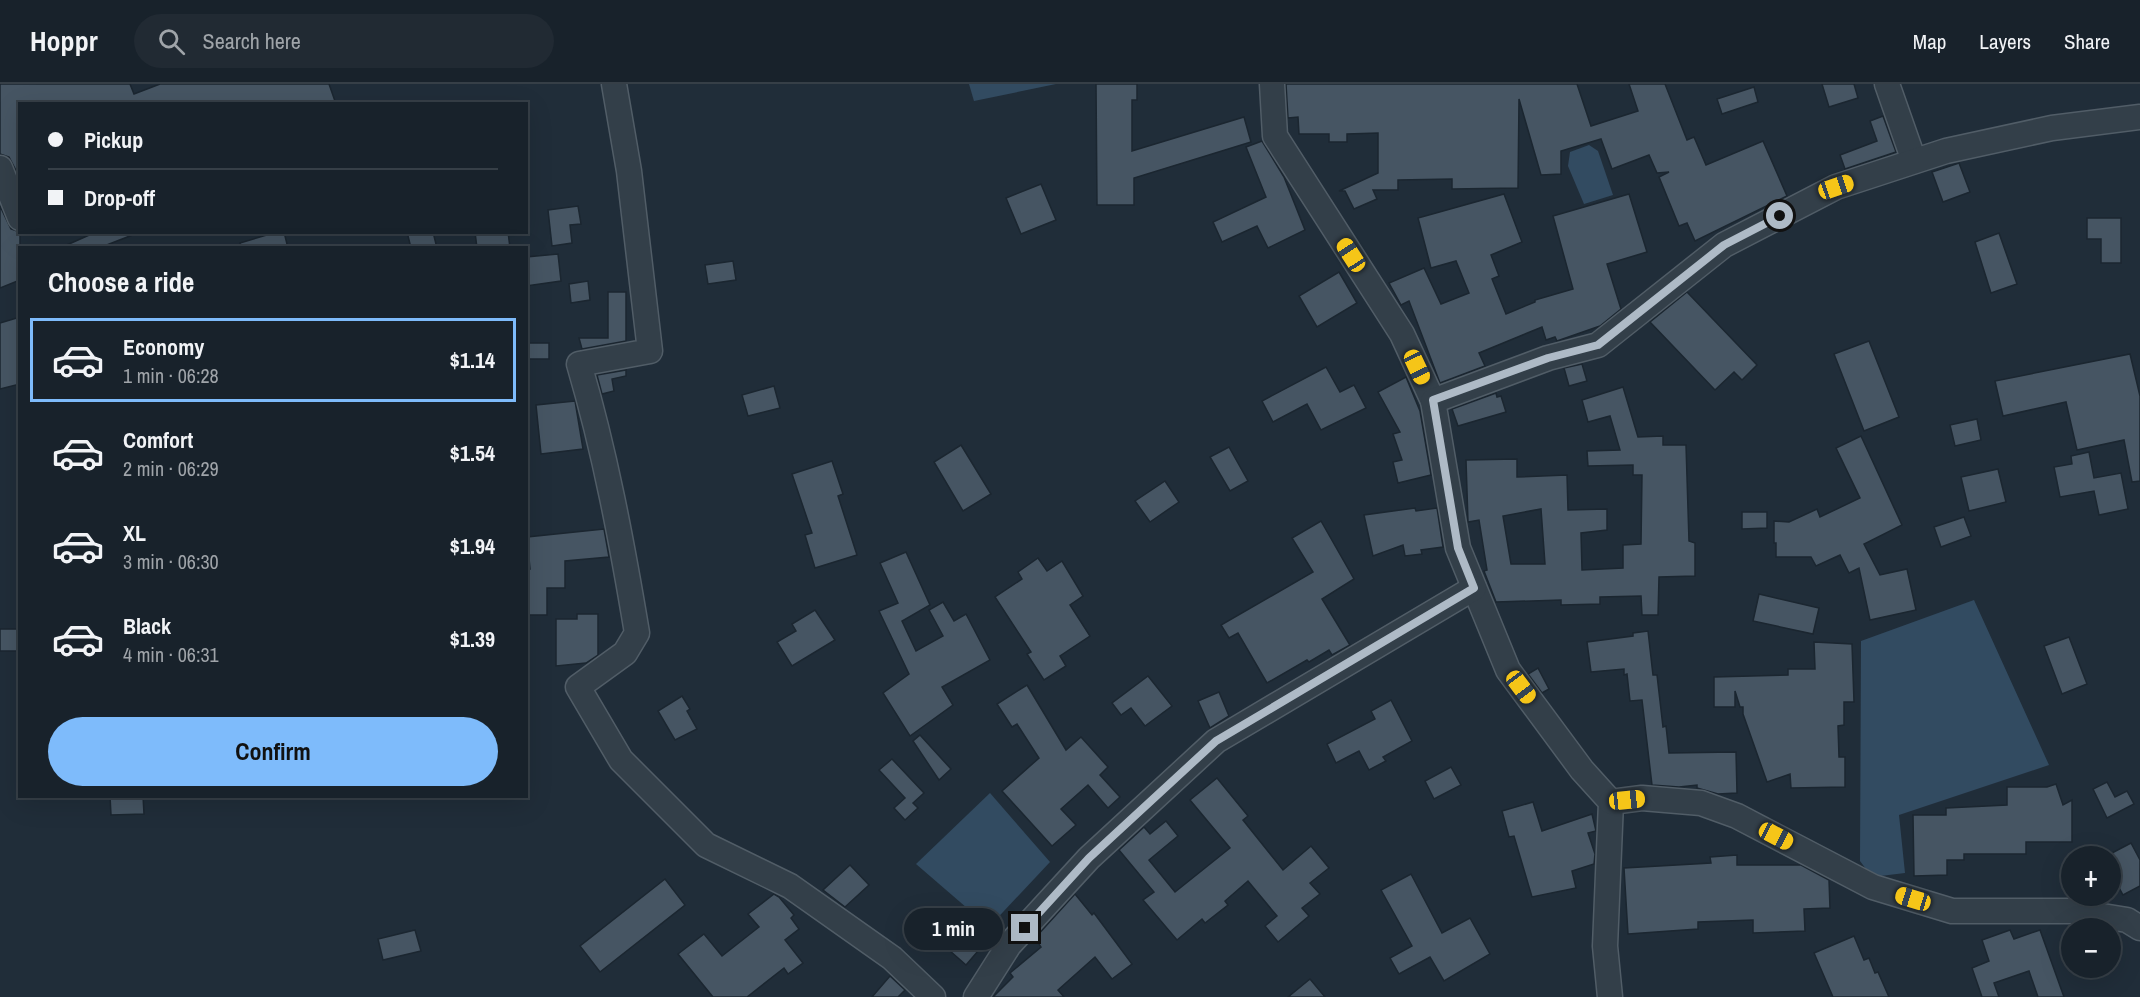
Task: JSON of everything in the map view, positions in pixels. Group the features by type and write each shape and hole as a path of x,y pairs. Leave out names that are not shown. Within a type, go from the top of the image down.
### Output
{"street":[{"path":"614,84 629,171 650,351 579,364 594,414 619,529 637,633 625,653 578,687 621,760 706,845 790,886 892,958 933,997"},
{"path":"1272,84 1275,136 1402,334 1433,400 1458,548 1508,670 1582,770 1611,802 1605,946 1610,997"},
{"path":"1887,84 1914,161"},
{"path":"1433,400 1548,358 1598,345 1724,245 1836,187 1946,151 2052,128 2140,117"},
{"path":"0,168 18,213"},
{"path":"976,997 1009,945 1089,858 1216,741 1474,588"},
{"path":"1611,802 1642,798 1701,803 1737,816 1873,887 1952,911 2072,911 2127,920 2140,928"}],"water":[{"path":"969,84 1056,84 974,101"},
{"path":"1589,145 1598,151 1613,195 1584,204 1568,166 1570,152"},
{"path":"1974,600 2049,765 1899,815 1905,873 1872,877 1860,861 1861,641"},
{"path":"990,793 1050,862 989,927 916,864"}],"building":[{"path":"0,84 130,84 134,94 160,84 329,84 335,102 18,102 18,174 9,157 0,154"},
{"path":"1096,84 1137,84 1137,100 1132,100 1132,151 1244,117 1251,142 1134,178 1134,205 1097,205"},
{"path":"1286,84 1577,84 1591,126 1638,111 1629,84 1665,84 1687,140 1694,137 1706,165 1763,141 1787,196 1695,241 1687,223 1679,226 1659,177 1669,172 1657,173 1649,155 1612,169 1601,139 1561,151 1561,174 1541,175 1519,99 1518,188 1452,189 1452,179 1398,180 1398,190 1373,190 1377,199 1354,209 1345,191 1339,191 1378,173 1378,133 1347,134 1347,142 1329,142 1329,134 1299,134 1298,117 1288,118"},
{"path":"1822,84 1854,84 1858,98 1829,107"},
{"path":"1754,87 1758,102 1722,114 1717,99"},
{"path":"1883,116 1896,152 1845,169 1840,155 1877,141 1870,121"},
{"path":"1262,141 1284,177 1305,230 1268,248 1257,226 1222,242 1213,222 1266,197 1246,147"},
{"path":"1959,163 1970,192 1943,202 1932,172"},
{"path":"1041,184 1056,220 1021,234 1006,198"},
{"path":"1504,194 1522,242 1491,255 1499,276 1492,279 1506,314 1535,302 1535,300 1573,289 1553,216 1629,194 1647,252 1607,264 1621,309 1600,326 1557,341 1555,337 1546,340 1542,327 1479,353 1485,366 1440,383 1409,301 1401,305 1389,283 1424,268 1441,304 1469,293 1456,261 1431,268 1418,218"},
{"path":"0,206 11,229 20,234 20,246 18,246 18,281 0,288"},
{"path":"578,206 581,224 570,225 572,243 552,246 548,210"},
{"path":"2087,218 2121,218 2121,263 2101,263 2101,239 2087,239"},
{"path":"1999,233 2017,284 1991,293 1975,242"},
{"path":"92,234 135,234 104,246 64,246"},
{"path":"270,234 284,234 288,246 241,246 240,243"},
{"path":"408,234 434,234 436,246 410,246"},
{"path":"475,234 508,234 510,246 477,246"},
{"path":"558,254 561,281 528,286 528,257"},
{"path":"733,261 736,280 708,284 705,265"},
{"path":"1339,272 1357,303 1317,327 1299,296"},
{"path":"588,281 590,300 571,303 569,284"},
{"path":"608,292 626,292 626,341 582,349 579,338 608,338"},
{"path":"1687,292 1757,365 1742,380 1734,372 1715,390 1650,322"},
{"path":"18,318 18,384 0,389 0,323"},
{"path":"1869,341 1899,417 1864,431 1834,354"},
{"path":"528,343 549,343 549,359 528,359"},
{"path":"2130,354 2140,396 2140,481 2132,482 2124,440 2077,450 2066,402 2003,416 1995,381"},
{"path":"1582,364 1587,381 1569,386 1564,368"},
{"path":"1326,367 1340,392 1354,385 1366,408 1321,430 1307,404 1273,422 1262,401"},
{"path":"626,370 626,376 612,379 614,391 602,394 597,375"},
{"path":"1406,377 1420,411 1431,475 1398,483 1393,462 1402,460 1393,434 1400,432 1378,392"},
{"path":"774,386 780,408 748,416 742,395"},
{"path":"1623,387 1638,437 1663,436 1663,445 1686,445 1689,541 1695,543 1695,576 1659,577 1658,615 1642,615 1641,596 1600,597 1600,604 1561,605 1561,600 1496,602 1484,571 1487,570 1479,520 1468,522 1466,460 1517,459 1517,477 1567,475 1568,510 1607,509 1607,530 1581,533 1582,570 1623,568 1623,545 1641,544 1642,475 1633,475 1633,465 1588,466 1587,451 1620,450 1610,416 1588,422 1582,400","holes":["1541,509 1545,564 1511,564 1503,516"]},
{"path":"1496,393 1497,397 1501,396 1506,412 1458,426 1452,409"},
{"path":"575,401 583,449 541,454 536,405"},
{"path":"1977,419 1981,440 1955,446 1950,425"},
{"path":"1861,436 1902,525 1864,544 1880,575 1907,569 1916,610 1870,620 1859,568 1849,573 1840,555 1816,566 1811,557 1776,557 1776,543 1774,543 1774,521 1789,522 1817,509 1820,517 1860,498 1836,448"},
{"path":"961,445 991,494 963,511 934,462"},
{"path":"1229,447 1248,481 1230,491 1210,457"},
{"path":"2089,452 2094,478 2121,473 2128,509 2099,515 2094,491 2060,497 2054,467 2072,464 2071,456"},
{"path":"832,461 843,494 838,496 857,555 815,568 805,535 812,533 792,474"},
{"path":"1998,469 2006,502 1969,511 1961,477"},
{"path":"1165,481 1179,502 1150,522 1135,501"},
{"path":"1415,508 1416,511 1437,508 1443,547 1421,550 1422,554 1405,556 1403,545 1373,556 1364,515"},
{"path":"1742,512 1767,512 1767,528 1742,529"},
{"path":"1964,517 1971,536 1941,547 1934,527"},
{"path":"1321,521 1354,579 1322,599 1350,645 1332,655 1329,650 1309,662 1307,660 1267,683 1238,633 1229,638 1221,625 1313,572 1292,538"},
{"path":"604,529 609,557 565,561 565,588 547,588 547,615 528,615 528,569 530,569 528,537"},
{"path":"906,552 930,605 902,621 916,651 943,636 929,610 943,602 954,621 966,614 990,660 942,687 953,705 910,736 883,693 909,674 879,611 898,603 880,563"},
{"path":"1038,558 1047,571 1062,561 1083,596 1070,605 1090,636 1060,656 1066,666 1044,680 1027,654 1031,652 995,597 1022,579 1018,572"},
{"path":"1759,594 1819,608 1813,634 1753,621"},
{"path":"815,610 835,640 792,666 777,642 796,631 792,624"},
{"path":"577,614 598,614 598,655 586,663 556,666 556,619 577,619"},
{"path":"0,629 18,629 18,651 0,651"},
{"path":"1648,631 1653,675 1657,675 1663,727 1666,726 1669,753 1736,752 1737,793 1718,794 1697,788 1697,785 1679,787 1652,785 1642,700 1630,701 1627,674 1624,675 1624,669 1591,672 1587,642 1633,636 1633,633"},
{"path":"2069,637 2087,684 2062,694 2044,646"},
{"path":"1814,642 1852,644 1854,702 1844,702 1844,725 1838,726 1839,757 1845,757 1845,787 1791,788 1790,774 1767,782 1743,714 1743,707 1740,707 1735,691 1735,707 1714,707 1714,677 1788,675 1788,669 1815,669"},
{"path":"1538,668 1549,689 1542,693 1528,674"},
{"path":"1148,676 1172,706 1145,726 1131,708 1121,715 1112,703"},
{"path":"1027,685 1066,750 1081,737 1108,767 1100,775 1120,797 1108,808 1088,785 1061,809 1076,825 1052,846 1002,791 1039,758 1017,724 1012,727 997,704"},
{"path":"1219,692 1229,716 1210,728 1198,701"},
{"path":"682,696 690,709 687,711 697,729 675,740 658,711"},
{"path":"1391,700 1412,741 1383,757 1386,761 1369,770 1359,751 1336,763 1327,744 1375,719 1371,711"},
{"path":"920,735 951,769 939,780 913,741"},
{"path":"892,759 924,793 913,803 918,808 905,820 894,808 905,798 879,770"},
{"path":"1451,767 1461,785 1434,799 1425,781"},
{"path":"1217,778 1248,816 1243,820 1283,870 1311,846 1329,868 1310,883 1320,894 1302,908 1309,916 1278,942 1265,926 1277,916 1248,881 1225,901 1228,905 1205,923 1202,919 1177,940 1143,900 1154,892 1119,850 1144,827 1150,834 1166,821 1178,836 1149,860 1175,892 1230,848 1190,800"},
{"path":"2107,782 2115,797 2127,791 2134,804 2107,818 2093,789"},
{"path":"2056,784 2063,805 2072,800 2072,842 2026,842 2026,854 1964,854 1964,860 1947,860 1947,875 1914,876 1913,815 1946,815 1946,808 2007,805 2007,787 2047,787"},
{"path":"110,798 143,798 144,814 111,815"},
{"path":"1533,802 1542,831 1592,814 1596,831 1588,833 1595,854 1594,864 1572,871 1576,888 1532,897 1514,836 1509,837 1502,811"},
{"path":"2131,843 2140,860 2140,886 2123,895 2121,891 2121,848"},
{"path":"1737,855 1737,865 1801,865 1829,880 1830,908 1804,909 1805,931 1753,933 1753,920 1698,922 1698,929 1628,934 1624,868 1711,863 1710,857"},
{"path":"850,865 869,885 845,907 823,890"},
{"path":"1411,874 1442,933 1470,918 1490,954 1444,981 1430,957 1399,974 1390,958 1412,946 1381,890"},
{"path":"665,879 685,905 600,972 580,946"},
{"path":"774,894 794,915 791,918 799,929 785,940 803,963 788,974 784,968 747,997 713,997 678,954 704,934 722,956 759,927 748,914"},
{"path":"1075,894 1092,915 1094,913 1132,964 1112,979 1095,957 1058,990 1064,997 993,997 1013,977 1010,973 1041,947 1035,938"},
{"path":"966,914 991,936 966,965 941,943"},
{"path":"415,930 421,951 383,960 378,939"},
{"path":"2010,930 2014,939 2040,930 2064,997 2038,997 2029,971 1994,983 1999,997 1982,997 1972,968 1989,961 1982,940"},
{"path":"1854,936 1864,960 1869,958 1889,997 1833,997 1814,953"},
{"path":"890,976 905,990 898,997 872,997"},
{"path":"1310,979 1325,997 1288,997"}],"route":[{"path":"1025,928 1089,858 1216,741 1360,653 1474,588 1458,548 1433,400 1548,358 1598,345 1724,245 1780,216"}]}
